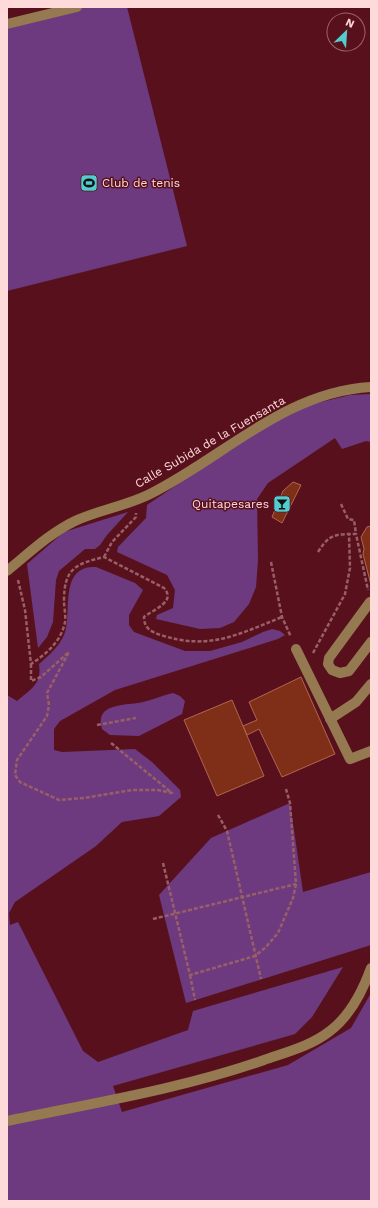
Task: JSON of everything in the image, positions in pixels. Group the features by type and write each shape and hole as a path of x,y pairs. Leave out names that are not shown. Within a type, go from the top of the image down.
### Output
{"street":[{"path":"7,24 77,7"},
{"name":"Calle Subida de la Fuensanta","path":"11,568 40,543 64,526 134,500 168,484 252,430 292,408 332,392 371,387"},
{"path":"370,602 329,658 328,664 332,670 340,672 350,671 371,642"},
{"path":"296,649 350,759 371,751"},
{"path":"330,719 356,702 371,684"},
{"path":"7,1121 172,1087 236,1070 305,1046 332,1030 342,1019 361,990 371,968"}],"path":[{"path":"104,557 112,542 136,517 134,500"},
{"path":"341,504 348,519 354,520 370,602"},
{"path":"318,552 326,540 338,534 356,534"},
{"path":"305,669 345,594 350,568 349,534"},
{"path":"31,664 48,651 59,637 64,622 64,588 71,571 86,560 104,557 164,588 167,592 168,598 165,603 144,617 144,622 147,628 160,635 187,642 225,639 282,617"},
{"path":"271,562 282,617 296,649"},
{"path":"11,568 25,610 31,664 31,681 38,680 69,652 47,693 49,705 47,716 17,760 15,775 20,782 58,800 84,798 132,790 158,790 172,793 111,743"},
{"path":"97,725 136,718"},
{"path":"190,975 255,956 266,947 278,933 293,898 296,884 290,803 286,789"},
{"path":"218,815 227,831 261,979"},
{"path":"162,863 195,1000"},
{"path":"153,919 296,884"}],"shaded area":[{"name":"Club de tenis","path":"77,7 127,7 187,246 7,291 7,24"},
{"path":"371,394 371,442 366,441 342,449 335,438 268,483 257,499 258,560 256,587 249,604 234,622 220,628 200,629 156,619 157,615 173,608 175,590 167,575 117,552 118,547 146,518 147,505 251,435 305,406 350,395"},
{"path":"128,512 100,545 95,549 85,549 59,571 56,580 53,622 47,637 38,648 27,564 64,532"},
{"path":"88,567 96,567 135,583 143,590 129,615 129,625 134,632 185,651 210,651 242,642 272,629 280,631 285,635 278,639 115,690 60,721 54,729 54,750 62,752 135,749 152,762 180,790 181,797 159,816 122,822 96,846 15,902 9,913 10,925 18,922 83,1051 98,1062 188,1030 193,1011 343,967 312,1017 295,1034 113,1086 122,1112 288,1065 351,1028 371,993 371,1201 7,1201 7,695 17,701 34,686 39,677 39,664 50,654 64,635 69,589 72,581 76,574 83,569"},
{"path":"173,693 180,696 185,701 182,714 139,736 110,735 102,729 101,720 103,714 107,710 120,705 147,701"},
{"path":"290,803 303,892 371,872 371,945 186,1003 159,895 211,838"}],"building":[{"path":"293,482 301,485 282,523 272,517 283,491"},
{"path":"371,526 371,585 363,554 364,549 361,537 367,527"},
{"path":"301,677 335,754 282,777 259,729 247,735 243,726 257,720 249,702"},
{"path":"232,700 264,776 217,796 184,720"}],"place":[{"name":"Club de tenis","path":"89,183"},
{"name":"Quitapesares","path":"282,504"}]}
